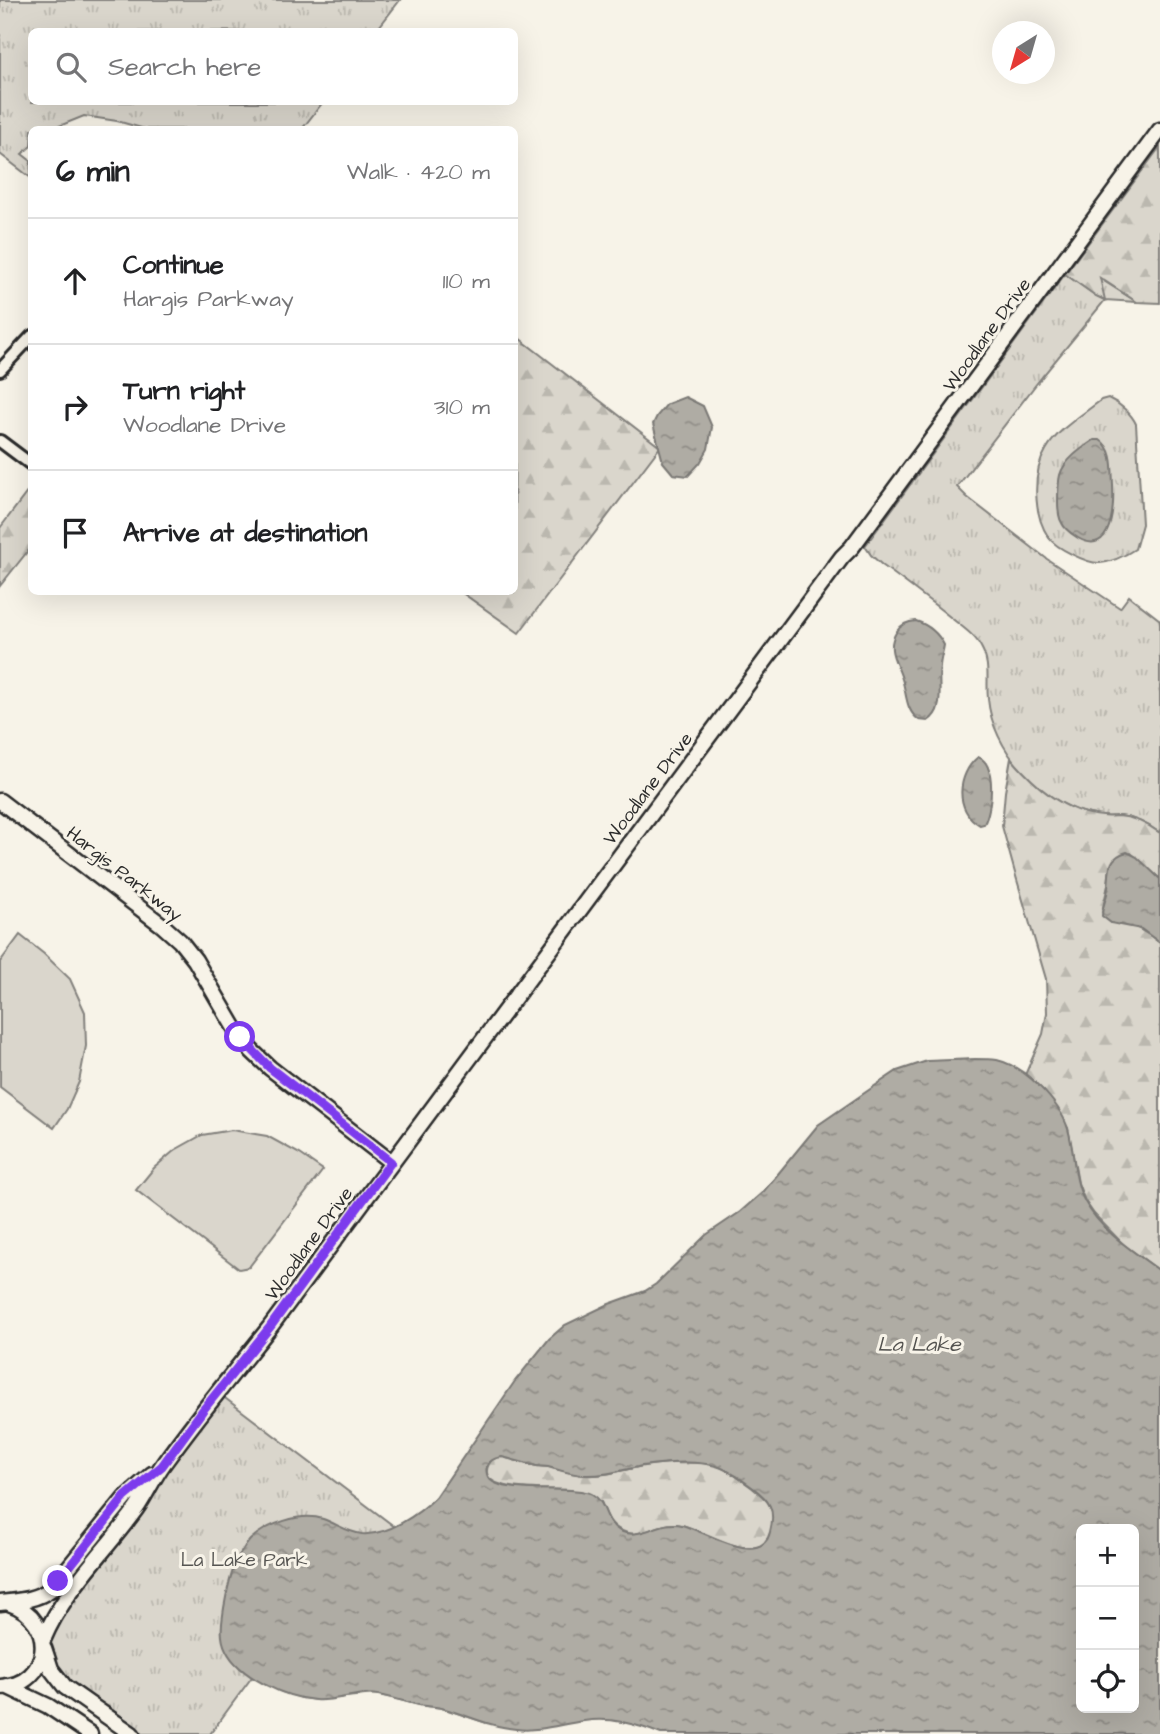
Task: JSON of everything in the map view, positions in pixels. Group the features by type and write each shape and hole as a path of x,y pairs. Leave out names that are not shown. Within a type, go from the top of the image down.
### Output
{"street":[{"name":"Woodlane Drive","path":"3,1686 15,1684 29,1676 39,1662 51,1622 62,1603 136,1509 162,1466 270,1327 1160,130"},
{"path":"0,370 28,340"},
{"path":"0,441 28,462"},
{"name":"Hargis Parkway","path":"0,801 171,933 195,960 240,1037 252,1051 391,1162"},
{"name":"Woodlane Drive","path":"0,1603 32,1598 51,1589 125,1497 162,1466"},
{"path":"0,1603 19,1607 35,1620 51,1669 65,1687 132,1734"},
{"path":"3,1686 48,1706 90,1734"}],"green space":[{"path":"0,0 400,0 378,28 28,28 28,105 321,105 304,126 134,126 84,116 59,126 28,126 28,149 22,154 28,159 28,176 0,154"},
{"path":"1160,147 1160,303 1137,302 1100,278 1105,300 1065,274"},
{"path":"1065,274 1104,300 1099,278 1137,302 1105,300 957,487 1047,559 1120,608 1129,596 1160,620 1160,833 1131,818 1099,816 1070,808 1029,779 1014,762 997,732 988,699 986,660 978,643 963,627 882,565 865,546"},
{"path":"518,337 660,447 519,633 465,595 518,595"},
{"path":"1108,398 1124,409 1136,424 1142,524 1135,549 1119,558 1095,563 1073,555 1049,538 1040,518 1036,494 1041,459 1051,442 1071,423 1101,400"},
{"path":"28,491 28,551 0,586 0,528"},
{"path":"1011,758 1040,788 1063,804 1089,814 1130,818 1160,833 1160,879 1131,853 1110,866 1102,912 1139,929 1160,943 1160,1271 1124,1245 1085,1201 1078,1183 1068,1128 1044,1091 1025,1075 1043,1034 1047,1013 1046,979 1002,826"},
{"path":"20,935 70,979 85,1012 86,1046 79,1082 67,1109 54,1128 0,1087 0,962"},
{"path":"232,1130 267,1136 323,1170 249,1267 239,1269 136,1190 154,1168 175,1150 202,1135"},
{"name":"La Lake Park","path":"217,1392 548,1643 487,1723 442,1708 375,1694 316,1700 302,1698 282,1692 252,1677 210,1734 132,1734 72,1693 47,1659 51,1622"},
{"path":"502,1457 585,1475 667,1463 718,1466 747,1483 769,1503 773,1519 769,1537 760,1546 748,1548 673,1524 641,1533 628,1533 611,1522 601,1502 582,1494 570,1490 518,1488 493,1481 487,1474 489,1464 494,1458"}],"water":[{"path":"685,397 703,406 712,427 708,449 688,476 673,474 663,462 653,424 667,404"},
{"path":"1094,440 1105,444 1110,454 1113,505 1105,535 1098,541 1090,542 1078,538 1063,525 1058,513 1058,488 1065,464"},
{"path":"916,621 932,630 944,645 940,664 939,704 934,716 928,721 919,720 911,711 892,650 899,629"},
{"path":"978,757 988,768 991,787 987,817 984,824 980,825 966,811 961,792 966,773"},
{"path":"1127,852 1137,857 1160,879 1160,943 1141,929 1111,923 1102,916 1110,868 1115,859"},
{"name":"La Lake","path":"997,1060 1029,1077 1049,1097 1064,1119 1078,1185 1092,1213 1119,1240 1160,1271 1160,1734 661,1734 633,1724 604,1720 525,1730 489,1724 442,1708 378,1695 362,1694 323,1700 303,1698 264,1684 232,1660 222,1640 224,1608 235,1564 250,1540 274,1524 294,1518 314,1517 347,1530 372,1534 392,1528 412,1517 436,1497 515,1381 549,1339 565,1325 656,1284 706,1235 740,1212 764,1191 818,1125 897,1071 927,1061","holes":["502,1457 584,1475 669,1463 716,1466 735,1475 767,1501 772,1512 770,1532 764,1543 755,1547 730,1544 674,1524 628,1533 620,1531 611,1523 601,1502 592,1494 583,1491 503,1486 492,1481 487,1474 488,1464"]}],"route":[{"path":"58,1581 125,1497 162,1466 270,1327 391,1162 270,1068 240,1037"}]}
